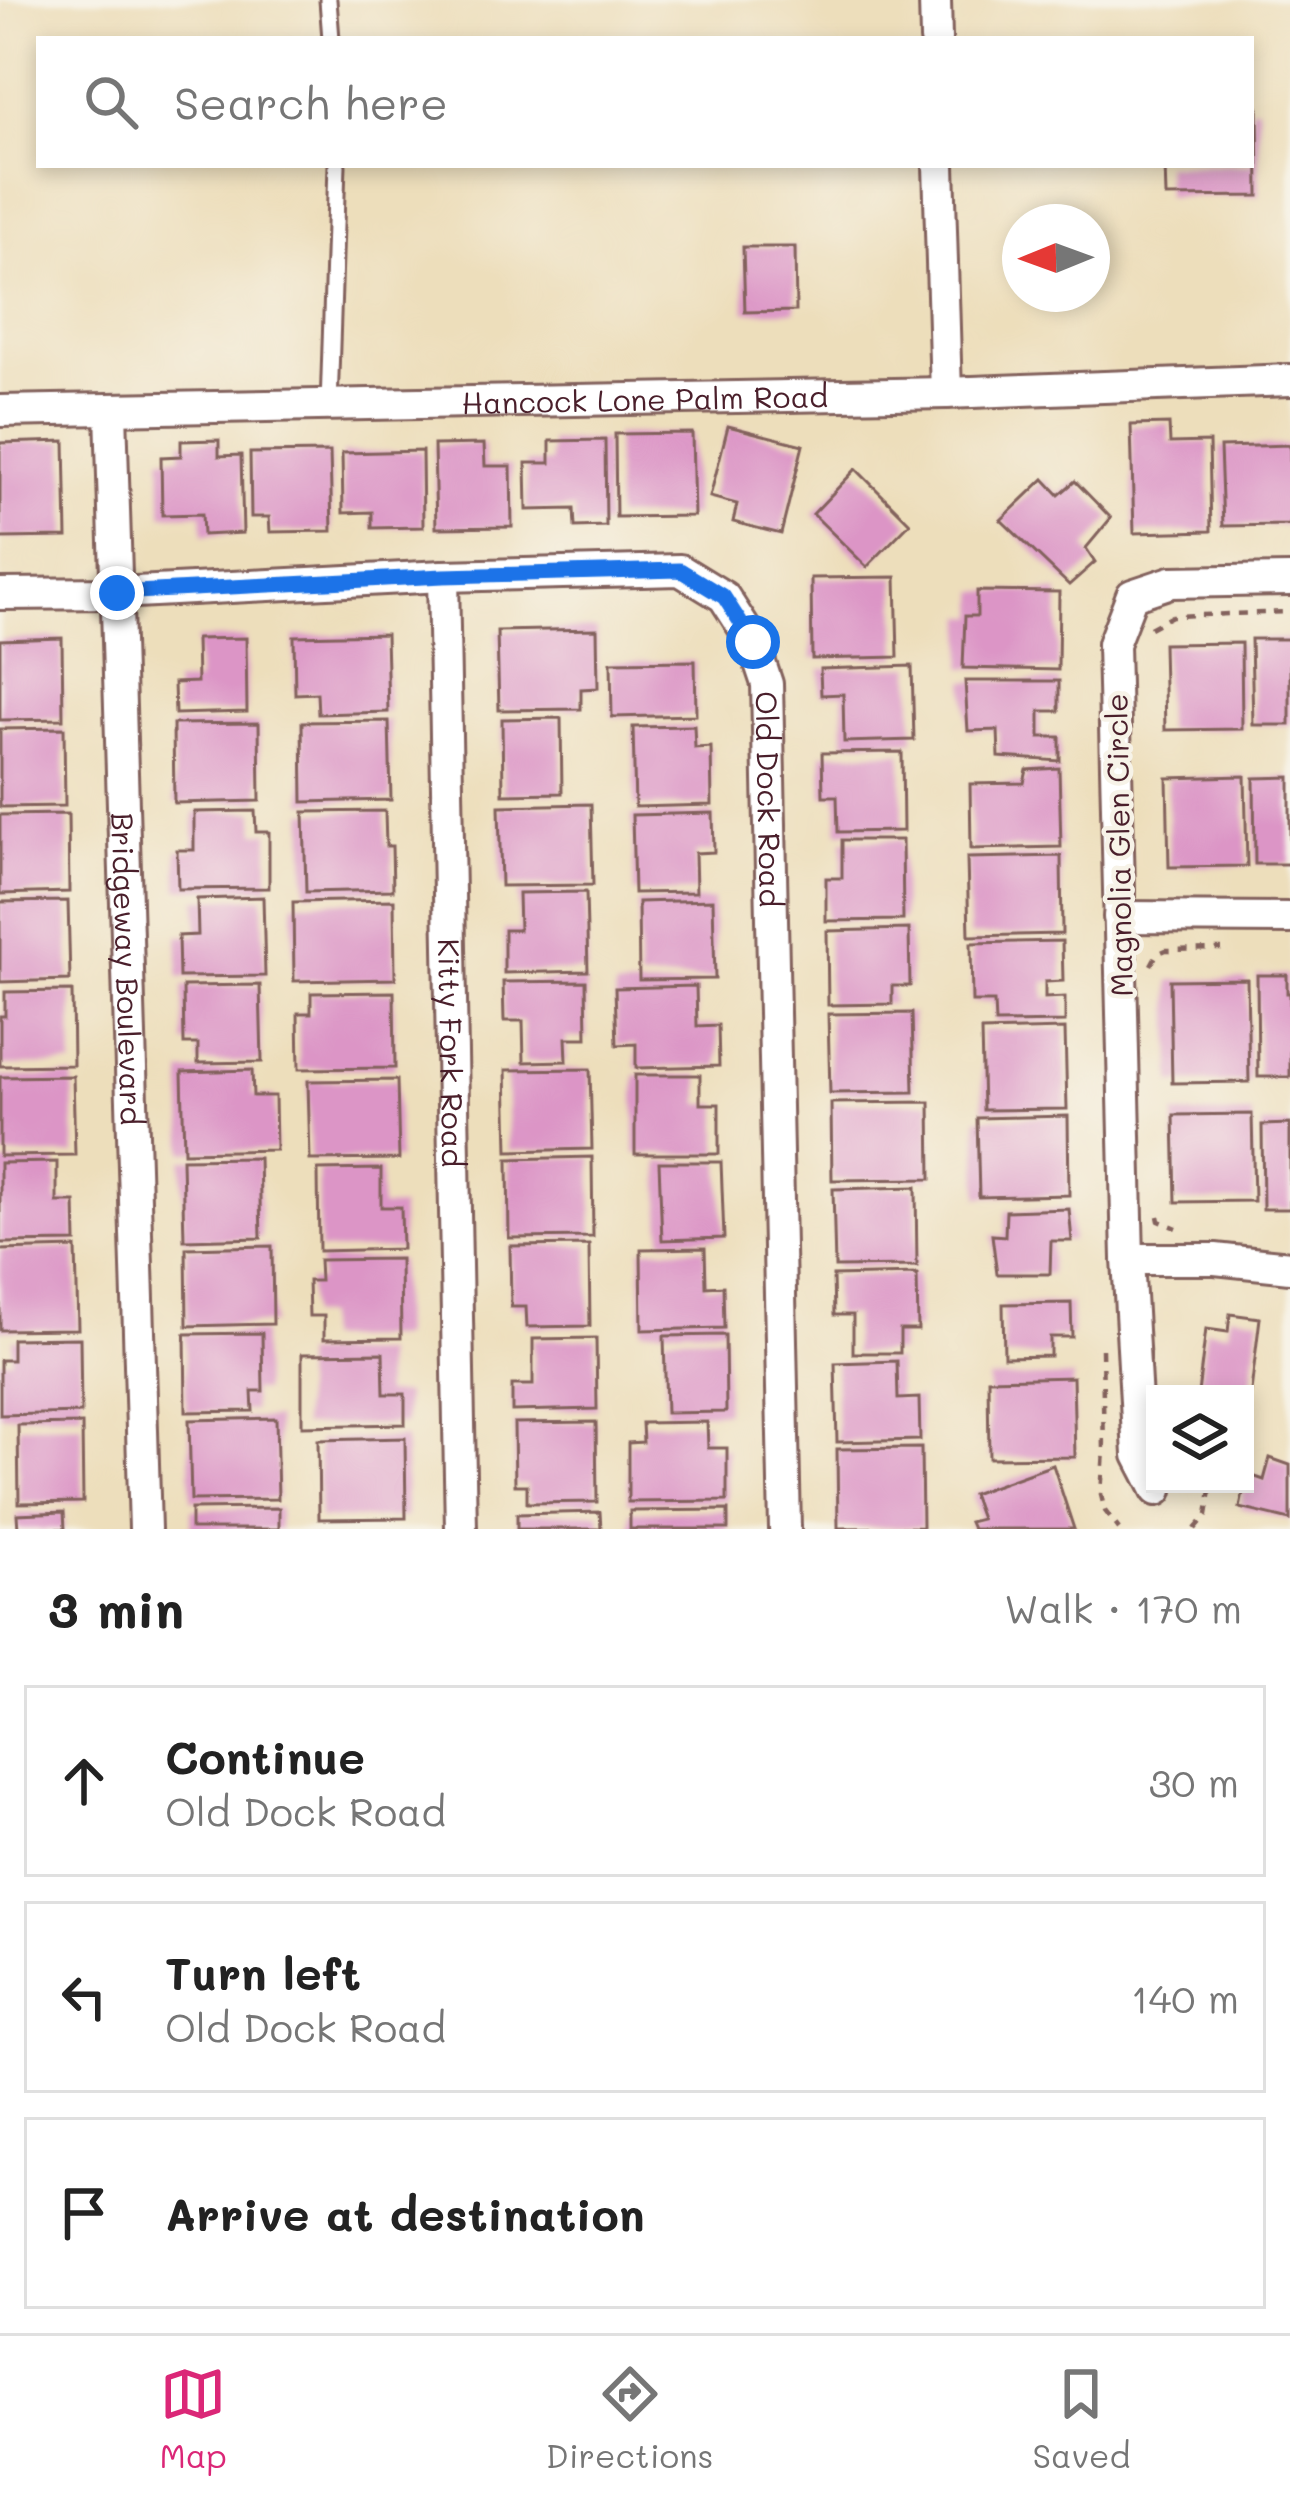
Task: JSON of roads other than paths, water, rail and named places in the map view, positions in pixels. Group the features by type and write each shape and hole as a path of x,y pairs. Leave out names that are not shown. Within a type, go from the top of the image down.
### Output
{"street":[{"path":"935,0 936,36"},
{"path":"939,168 946,393"},
{"name":"Hancock Lone Palm Road","path":"0,411 946,393 1290,380"},
{"name":"Bridgeway Boulevard","path":"111,411 145,1529"},
{"name":"Old Dock Road","path":"0,594 680,570 724,597 753,642 767,684 785,1529"},
{"name":"Kitty Fork Road","path":"443,576 461,1529"},
{"name":"Magnolia Glen Circle","path":"1146,1469 1139,1455 1128,1259 1113,644 1132,596 1171,582 1290,580"},
{"path":"1119,917 1290,918"},
{"path":"1128,1259 1215,1259 1290,1267"}],"lane":[{"path":"328,0 331,36"},
{"path":"329,406 337,168"}]}
